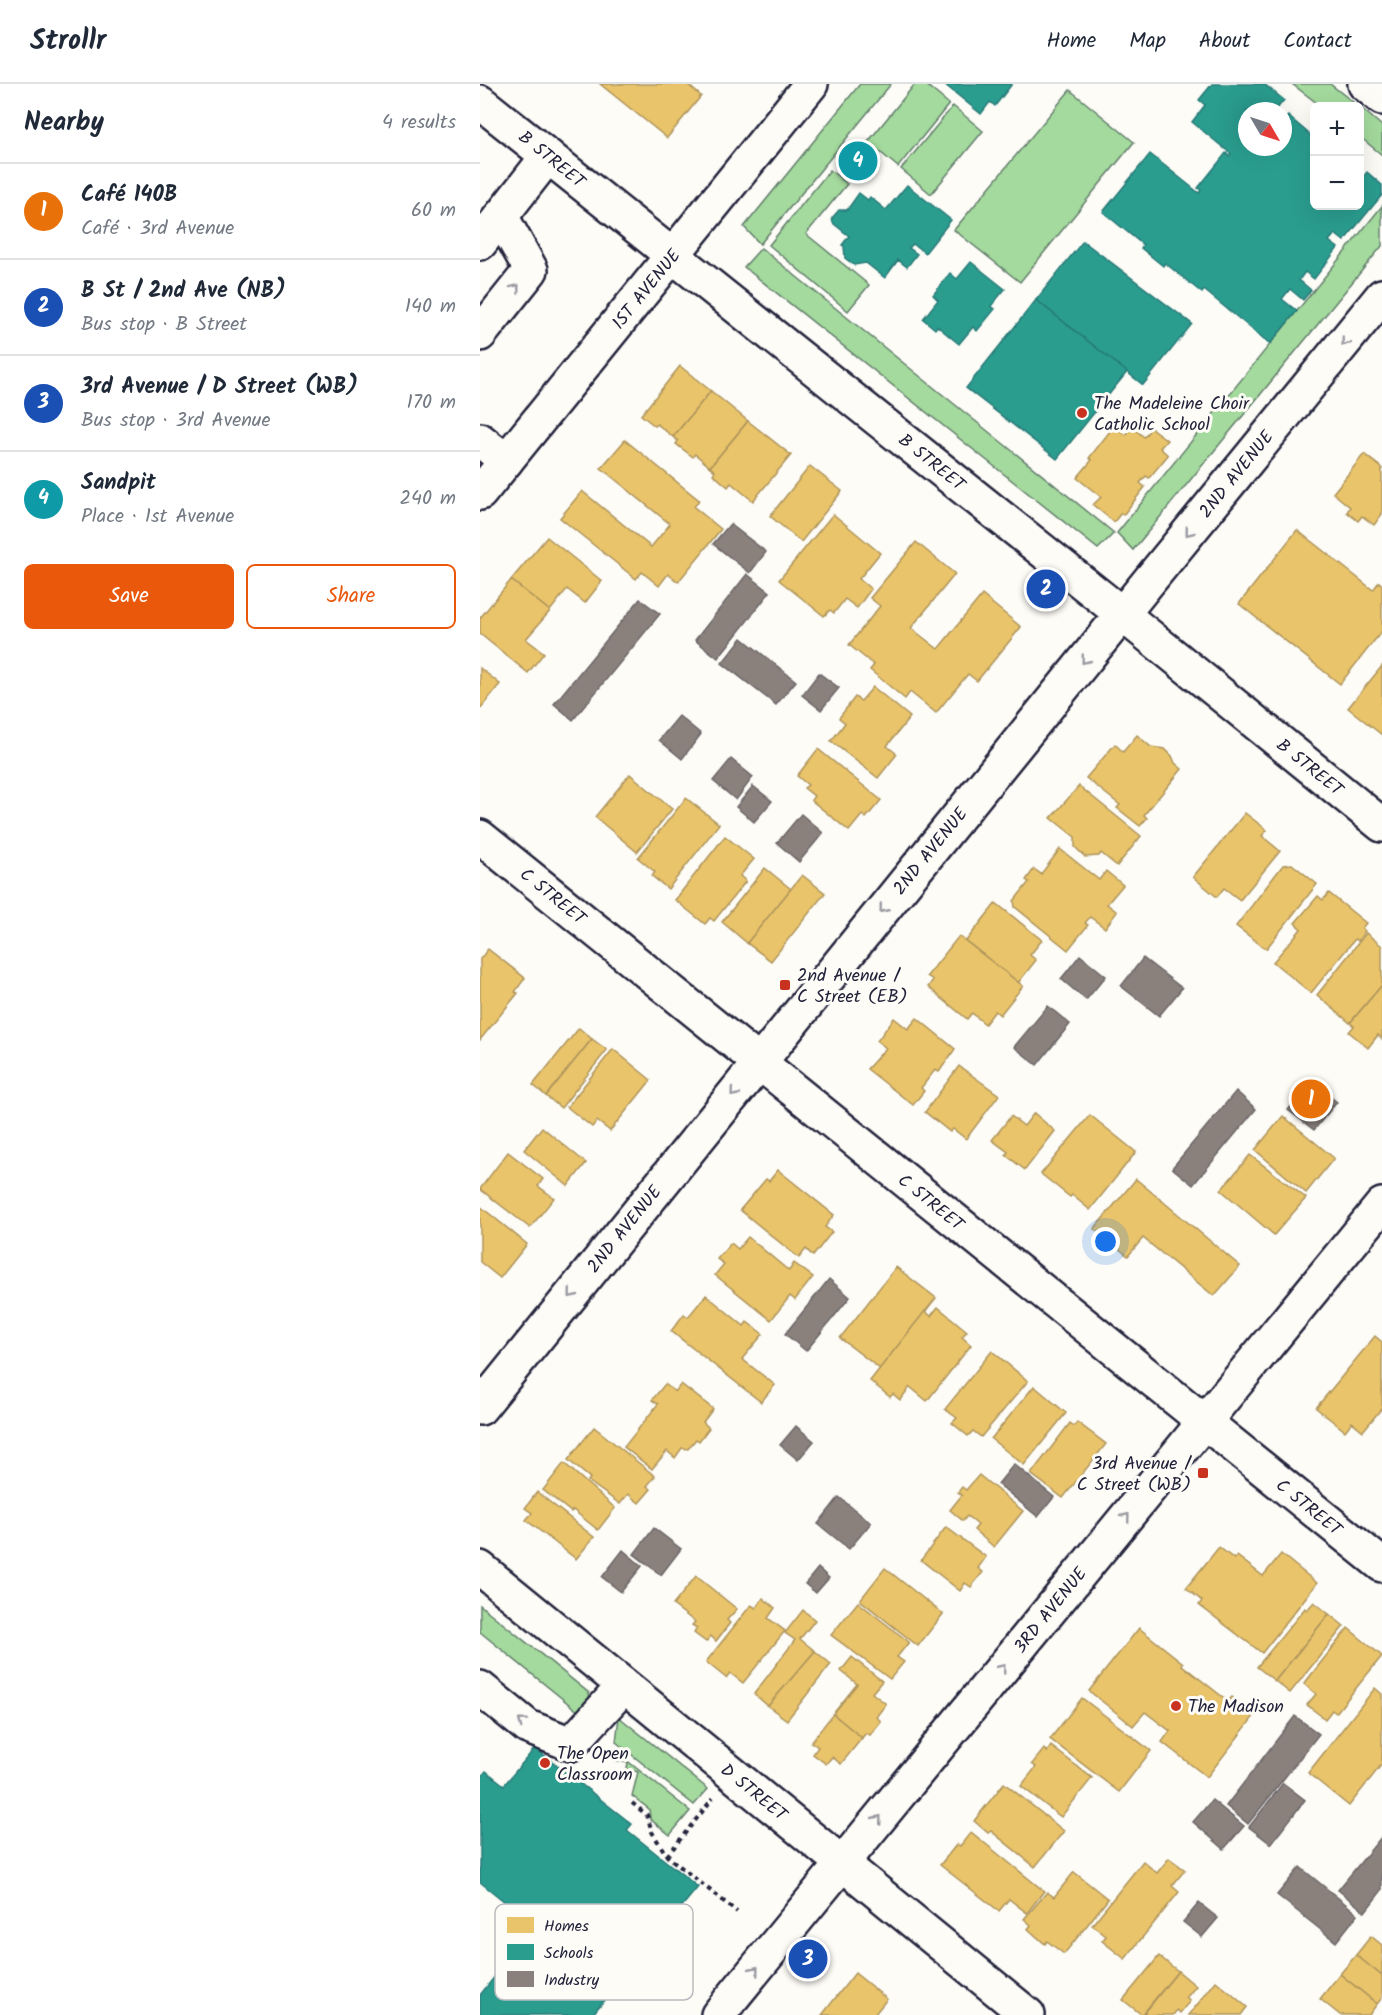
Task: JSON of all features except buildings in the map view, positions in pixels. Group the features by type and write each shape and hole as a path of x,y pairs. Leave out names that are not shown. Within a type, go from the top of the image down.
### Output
{"street":[{"name":"1ST AVENUE","path":"480,493 811,84"},
{"path":"1365,84 1382,98"},
{"name":"B STREET","path":"480,102 1122,614 1382,825"},
{"path":"480,243 548,156"},
{"path":"480,334 531,270 501,216"},
{"name":"2ND AVENUE","path":"480,1408 758,1062 1382,296"},
{"path":"480,440 506,461"},
{"name":"C STREET","path":"480,837 1382,1565"},
{"name":"3RD AVENUE","path":"718,2015 1382,1205"},
{"name":"D STREET","path":"480,1569 1029,2015"},
{"path":"480,1688 528,1727 571,1744 624,1686"}],"path":[{"path":"667,1856 715,1795"},
{"path":"632,1803 647,1815 652,1832 667,1856 736,1912"}],"green space":[{"path":"860,84 891,84 760,244 744,227"},
{"path":"915,84 925,84 949,104 898,167 868,142"},
{"path":"1292,84 1330,84 1353,102 1316,102"},
{"path":"1070,90 1134,142 1020,282 954,230"},
{"path":"953,106 983,131 931,194 901,169"},
{"path":"1364,110 1382,126 1382,155 1364,140"},
{"path":"830,170 847,184 806,234 869,285 848,311 769,245"},
{"path":"1382,206 1382,246 1133,550 1117,533"},
{"path":"761,248 1114,533 1098,549 744,267"},
{"path":"480,1605 589,1693 590,1699 580,1713 480,1632"},
{"path":"619,1717 708,1789 694,1805 616,1742"},
{"path":"610,1747 690,1811 670,1835 650,1819 649,1809 632,1796 638,1772 627,1769 628,1763 617,1761 618,1755 607,1752"}],"place":[{"name":"Sandpit","path":"858,161"},
{"name":"The Madeleine Choir Catholic School","path":"1082,413"},
{"name":"B St / 2nd Ave (NB)","path":"1046,589"},
{"name":"2nd Avenue / C Street (EB)","path":"785,985"},
{"name":"Café 140B","path":"1311,1099"},
{"name":"3rd Avenue / C Street (WB)","path":"1203,1473"},
{"name":"The Madison","path":"1176,1706"},
{"name":"The Open Classroom","path":"545,1763"},
{"name":"3rd Avenue / D Street (WB)","path":"808,1959"}]}
